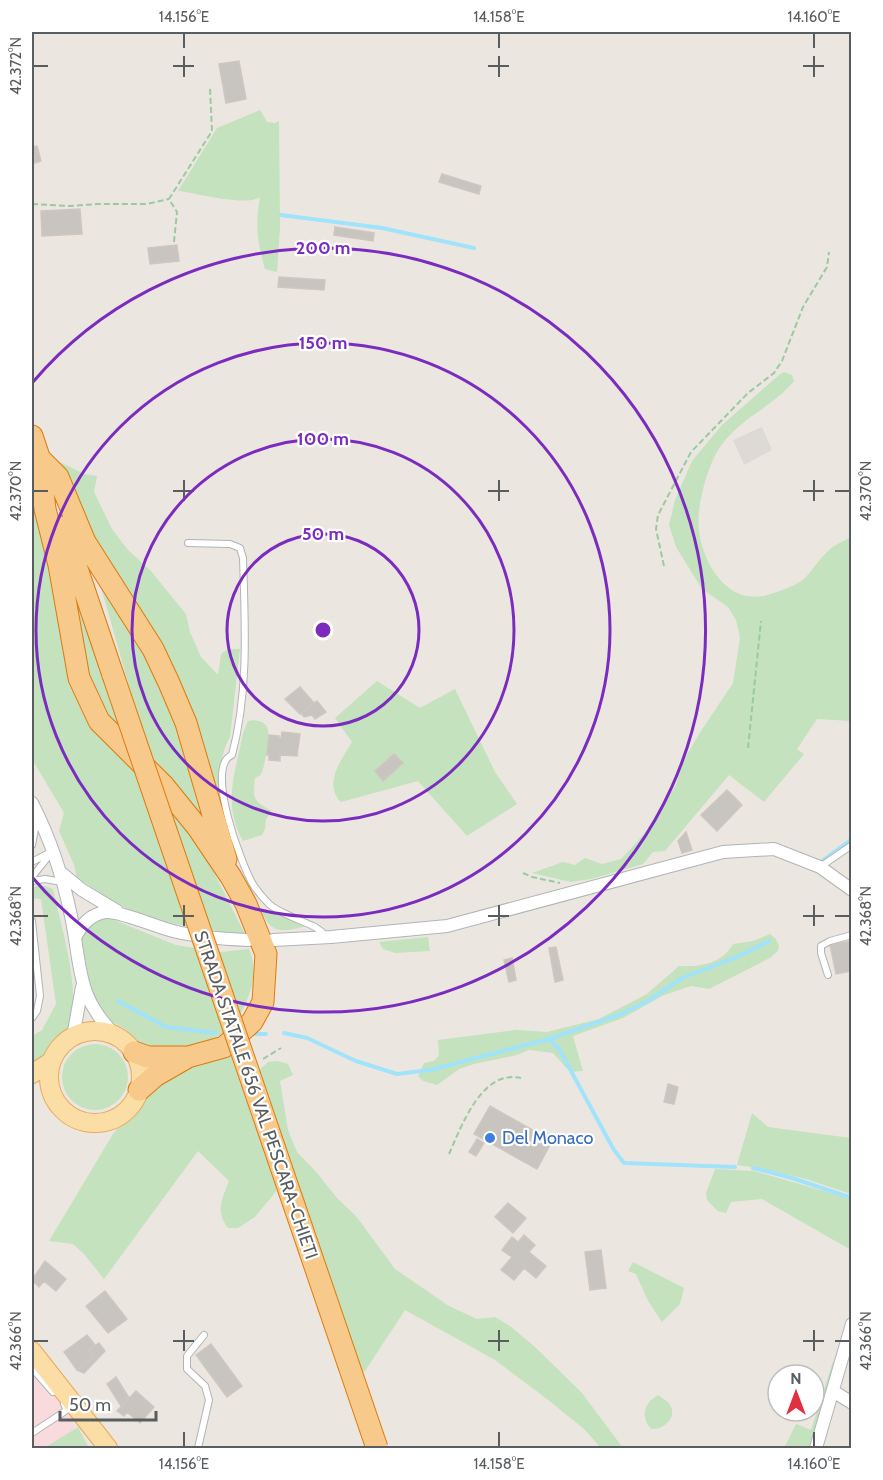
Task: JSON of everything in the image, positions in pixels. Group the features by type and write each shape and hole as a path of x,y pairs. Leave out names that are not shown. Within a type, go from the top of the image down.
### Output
{"highway":[{"name":"STRADA STATALE 656 VAL PESCARA-CHIETI","path":"32,436 377,1449"},
{"path":"39,458 58,477 84,542 153,649 169,683 186,723 231,877"},
{"path":"39,458 45,508 59,565 78,678 85,696 99,721 164,786 198,828 246,904 266,954 263,1002 252,1022 224,1047 188,1057 155,1076 139,1090"},
{"path":"134,1052 148,1057 188,1057"}],"main road":[{"path":"32,1074 52,1061 64,1043 73,1037 87,1032 103,1032 117,1037 134,1052 140,1064 139,1090 132,1104 121,1115 98,1122 75,1118 62,1109 53,1096 50,1084 52,1061"},
{"path":"32,1086 53,1096"},
{"path":"32,1351 108,1449"}],"street":[{"path":"32,803 61,876 75,938 82,986 73,1037"},
{"path":"273,940 324,938 447,926 723,852 774,849 820,867 852,890"},
{"path":"61,876 126,916"},
{"path":"75,938 86,921 95,915 116,913 177,932 248,940"},
{"path":"82,986 102,1022 117,1037"},
{"path":"816,1449 852,1324"},
{"path":"833,1391 852,1403"}],"lane":[{"path":"188,543 230,544 240,548 243,558 244,686 232,755 223,763 222,786 227,816 237,846 254,885 270,905 315,927 322,932 324,938"},
{"path":"32,845 37,816"},
{"path":"820,867 852,845"},
{"path":"32,862 52,852"},
{"path":"32,879 52,852"},
{"path":"32,879 61,876"},
{"path":"32,921 40,996 37,1011 32,1018"},
{"path":"828,975 821,946 852,935"},
{"path":"198,1449 209,1400 205,1386 187,1369 187,1356 204,1335"},
{"path":"32,1368 67,1410 32,1432"}],"path":[{"path":"32,204 70,206 147,204 169,199 212,131 210,88"},
{"path":"169,199 177,212 174,242"},
{"path":"664,566 656,529 658,515 691,452 748,393 774,373 782,361 803,307 827,267 829,252"},
{"path":"748,748 761,621"},
{"path":"523,873 566,884 571,891"},
{"path":"449,1154 475,1103 485,1090 495,1081 511,1075 521,1078"}],"shaded area":[{"path":"762,427 772,450 744,465 733,440"},
{"path":"32,1365 75,1413 70,1419 75,1429 44,1448 32,1448"}],"green space":[{"path":"260,110 267,122 279,121 280,228 277,272 265,269 260,250 257,225 260,197 244,201 178,191 217,128"},
{"path":"784,372 792,375 794,381 734,431 717,452 709,469 699,512 701,544 712,569 720,580 740,594 753,597 771,594 801,582 830,549 851,537 851,721 817,719 797,749 804,754 764,802 729,775 665,851 653,852 643,864 591,879 571,882 532,873 563,862 575,865 585,858 602,864 621,859 646,832 676,785 684,760 733,683 740,638 736,620 728,607 702,589 676,547 669,525 675,500 692,461 722,425"},
{"path":"60,462 84,474 97,476 94,492 112,529 186,614 190,632 201,657 218,675 221,654 228,649 240,649 230,737 221,765 222,816"},
{"path":"32,463 68,675 134,760 193,927 146,917 110,900 77,877 59,831 64,813 32,759"},
{"path":"70,578 124,727 112,723 91,695"},
{"path":"100,584 167,690 217,845 178,797 146,746"},
{"path":"377,681 420,708 455,689 495,772 517,804 467,836 418,781 341,802 336,795 334,780 339,764 352,742 335,718"},
{"path":"254,720 266,725 268,736 262,772 255,778 254,795 261,805 272,811 266,819 262,835 243,841 234,818 233,784 244,731 248,721"},
{"path":"161,785 203,851 245,934 231,934 209,929"},
{"path":"32,887 53,889 70,966 73,1007 70,1024 64,1038 50,1053 32,1063 32,1036 42,1030 56,1004 41,899 32,898"},
{"path":"261,909 289,916 306,926 278,930 268,923"},
{"path":"109,918 176,945 220,952 249,949 253,965 252,983 244,1007 231,1026 206,1042 170,1049 156,1048 142,1043 108,1019 101,1011 91,990 82,938 85,927 90,922"},
{"path":"770,934 779,946 778,951 770,958 709,989 691,986 664,995 623,1018 573,1036 583,1071 570,1072 553,1053 529,1050 459,1069 437,1085 423,1081 418,1076 424,1063 434,1061 439,1055 438,1040 516,1030 547,1032 599,1019 647,994 679,966 710,963 723,956 733,944 753,941"},
{"path":"428,937 430,951 395,953 383,949 379,942"},
{"path":"95,1044 107,1047 118,1054 125,1065 128,1077 125,1089 118,1100 107,1107 95,1110 83,1107 72,1100 65,1089 62,1077 65,1065 72,1054 83,1047"},
{"path":"230,1053 277,1190 255,1217 238,1228 228,1228 222,1216 221,1205 229,1181 198,1151 104,1279 73,1244 49,1241 113,1134 149,1091 183,1069"},
{"path":"278,1061 288,1064 293,1075 280,1081 288,1130 297,1152 356,1216 395,1269 449,1306 477,1319 495,1317 510,1326 582,1393 623,1448 601,1448 584,1429 495,1360 405,1310 365,1371 359,1373 257,1072 268,1062"},
{"path":"752,1113 768,1127 851,1138 851,1194 806,1179 737,1165"},
{"path":"715,1169 754,1171 851,1199 851,1250 762,1199 731,1202 726,1213 718,1211 707,1200 706,1193"},
{"path":"633,1262 684,1288 680,1304 662,1322 648,1301 636,1274 628,1271"},
{"path":"835,1355 826,1397 826,1383"},
{"path":"658,1395 669,1404 672,1410 671,1419 660,1428 651,1429 645,1419 645,1410 649,1402"},
{"path":"813,1423 819,1423 812,1448 784,1448 796,1424 811,1430"},
{"path":"78,1427 89,1448 44,1448 75,1429"}],"building":[{"path":"239,61 246,99 226,103 219,64"},
{"path":"37,146 41,161 35,163 32,147"},
{"path":"442,174 481,186 479,194 439,182"},
{"path":"80,209 82,234 42,236 41,211"},
{"path":"335,227 374,233 373,241 334,235"},
{"path":"177,245 179,261 150,264 148,248"},
{"path":"279,277 325,280 324,290 278,287"},
{"path":"300,687 314,703 300,714 285,699"},
{"path":"317,701 326,712 315,719 312,715 304,717 301,713"},
{"path":"282,732 300,734 297,756 280,755 280,761 269,760 269,755 267,755 269,735 281,738"},
{"path":"394,754 403,763 383,781 375,771"},
{"path":"727,790 742,805 717,831 701,815"},
{"path":"686,832 692,850 682,853 678,841"},
{"path":"852,941 852,971 836,974 830,945"},
{"path":"556,947 563,980 555,982 549,948"},
{"path":"512,958 516,980 509,982 504,960"},
{"path":"668,1084 678,1087 674,1104 664,1102"},
{"path":"490,1106 552,1141 537,1169 474,1134"},
{"path":"477,1139 484,1143 476,1156 469,1152"},
{"path":"508,1203 526,1218 513,1233 495,1217"},
{"path":"524,1235 535,1245 529,1252 546,1266 536,1278 524,1268 514,1280 501,1270 512,1257 502,1250 512,1237 518,1242"},
{"path":"601,1250 606,1288 590,1290 585,1252"},
{"path":"45,1261 66,1279 56,1291 44,1281 39,1287 32,1280"},
{"path":"105,1291 127,1319 108,1333 86,1306"},
{"path":"87,1335 95,1345 89,1350 94,1357 77,1370 64,1352"},
{"path":"99,1343 105,1351 84,1373 77,1370 94,1357 89,1350"},
{"path":"211,1344 242,1386 227,1397 196,1355"},
{"path":"116,1377 129,1398 121,1406 107,1384"},
{"path":"136,1391 154,1407 140,1423 127,1412 124,1416 117,1411"}],"waterway":[{"path":"281,215 382,228 474,248"},
{"path":"822,861 852,839"},
{"path":"284,1033 307,1038 356,1061 397,1074 430,1070 549,1039 621,1014 648,1001 682,978 737,957 769,941"},
{"path":"118,1001 166,1027 216,1033"},
{"path":"252,1034 266,1034"},
{"path":"549,1039 559,1049 614,1150 624,1163 735,1167"},
{"path":"753,1168 852,1198"}],"place":[{"name":"Del Monaco","path":"490,1138"}]}
